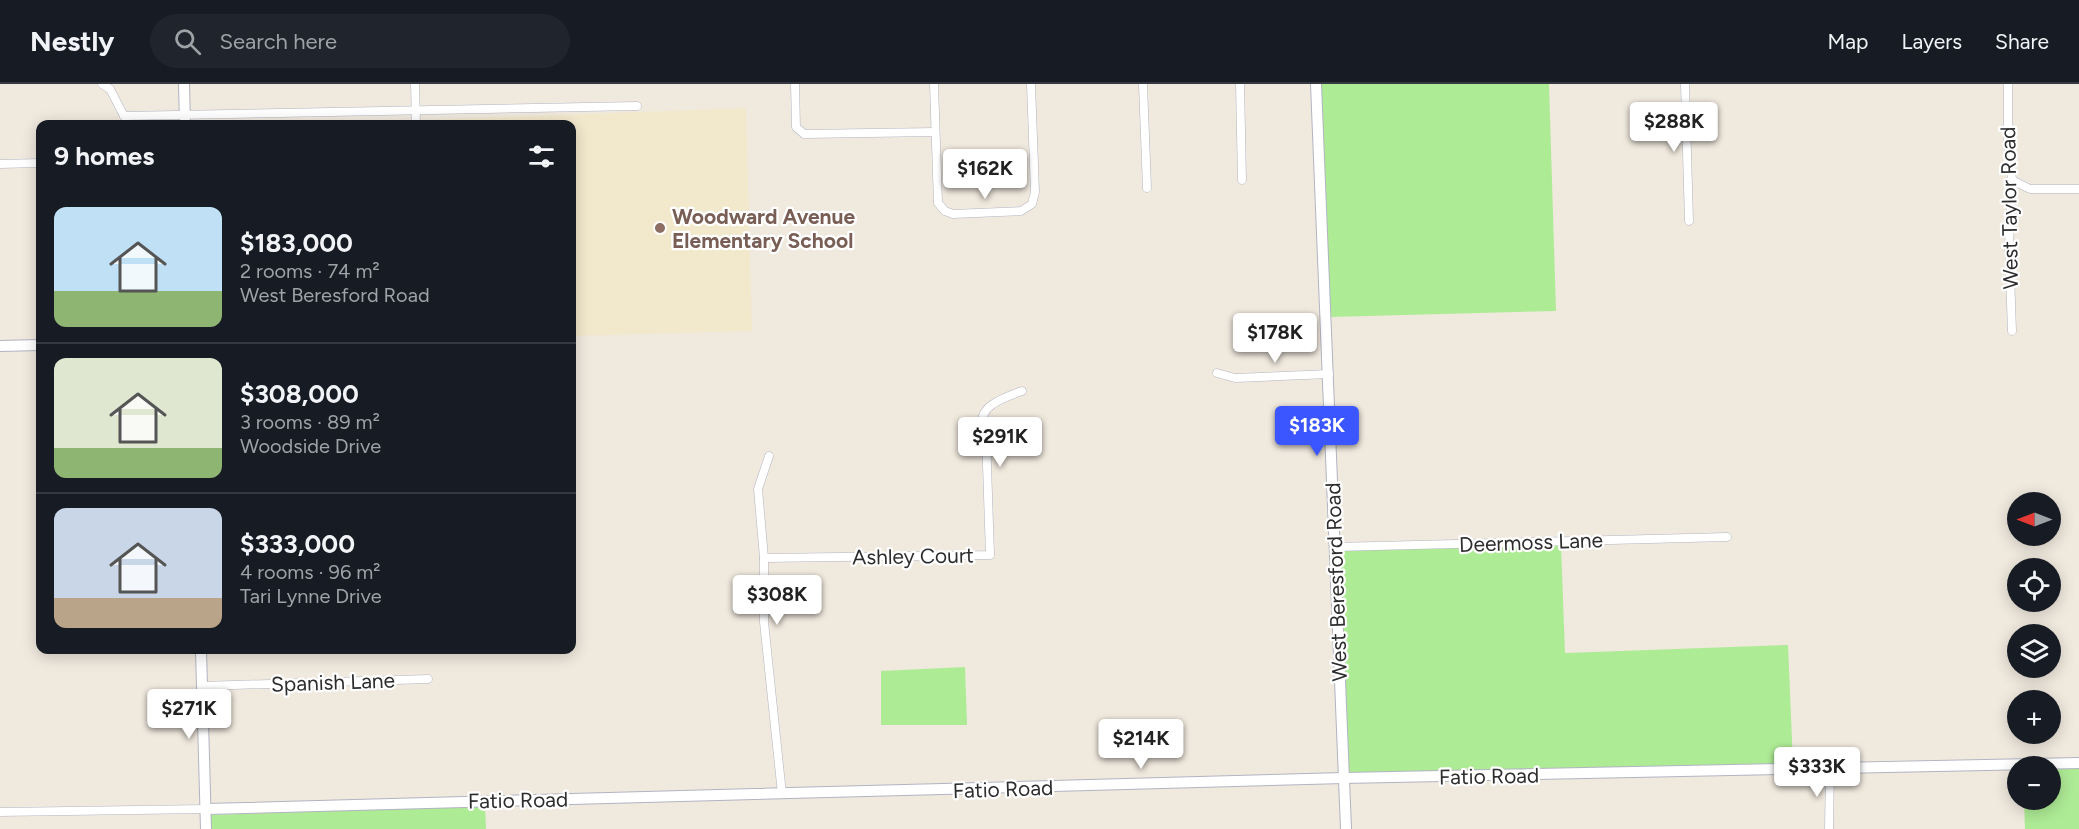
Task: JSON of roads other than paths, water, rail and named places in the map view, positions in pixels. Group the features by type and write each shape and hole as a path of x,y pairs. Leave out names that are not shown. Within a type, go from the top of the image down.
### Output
{"street":[{"path":"102,84 110,89 123,120 185,120 416,110 637,106"},
{"path":"184,84 185,120"},
{"path":"415,84 416,120"},
{"path":"795,84 796,127 804,134 935,132"},
{"path":"934,84 938,203 945,211 953,214 1021,211 1032,204 1035,192 1031,84"},
{"path":"1143,84 1147,188"},
{"path":"1240,84 1242,180"},
{"name":"West Beresford Road","path":"1316,84 1346,829"},
{"path":"1685,84 1689,221"},
{"name":"West Taylor Road","path":"2008,84 2008,142 2012,180 2009,246 2012,331"},
{"path":"0,164 36,163"},
{"path":"2012,180 2030,189 2078,189"},
{"path":"0,346 36,345"},
{"path":"1217,373 1235,378 1329,374"},
{"name":"Ashley Court","path":"764,558 990,555 986,435 981,426 981,418 992,403 1023,391"},
{"path":"769,456 758,489 764,558 764,622 782,794"},
{"name":"Deermoss Lane","path":"1335,548 1727,537"},
{"path":"201,654 206,829"},
{"name":"Spanish Lane","path":"202,686 428,679"},
{"name":"Fatio Road","path":"0,813 1344,778 2079,763"},
{"path":"1829,829 1830,769"}],"place":[{"name":"Woodward Avenue Elementary School","path":"660,228"}]}
